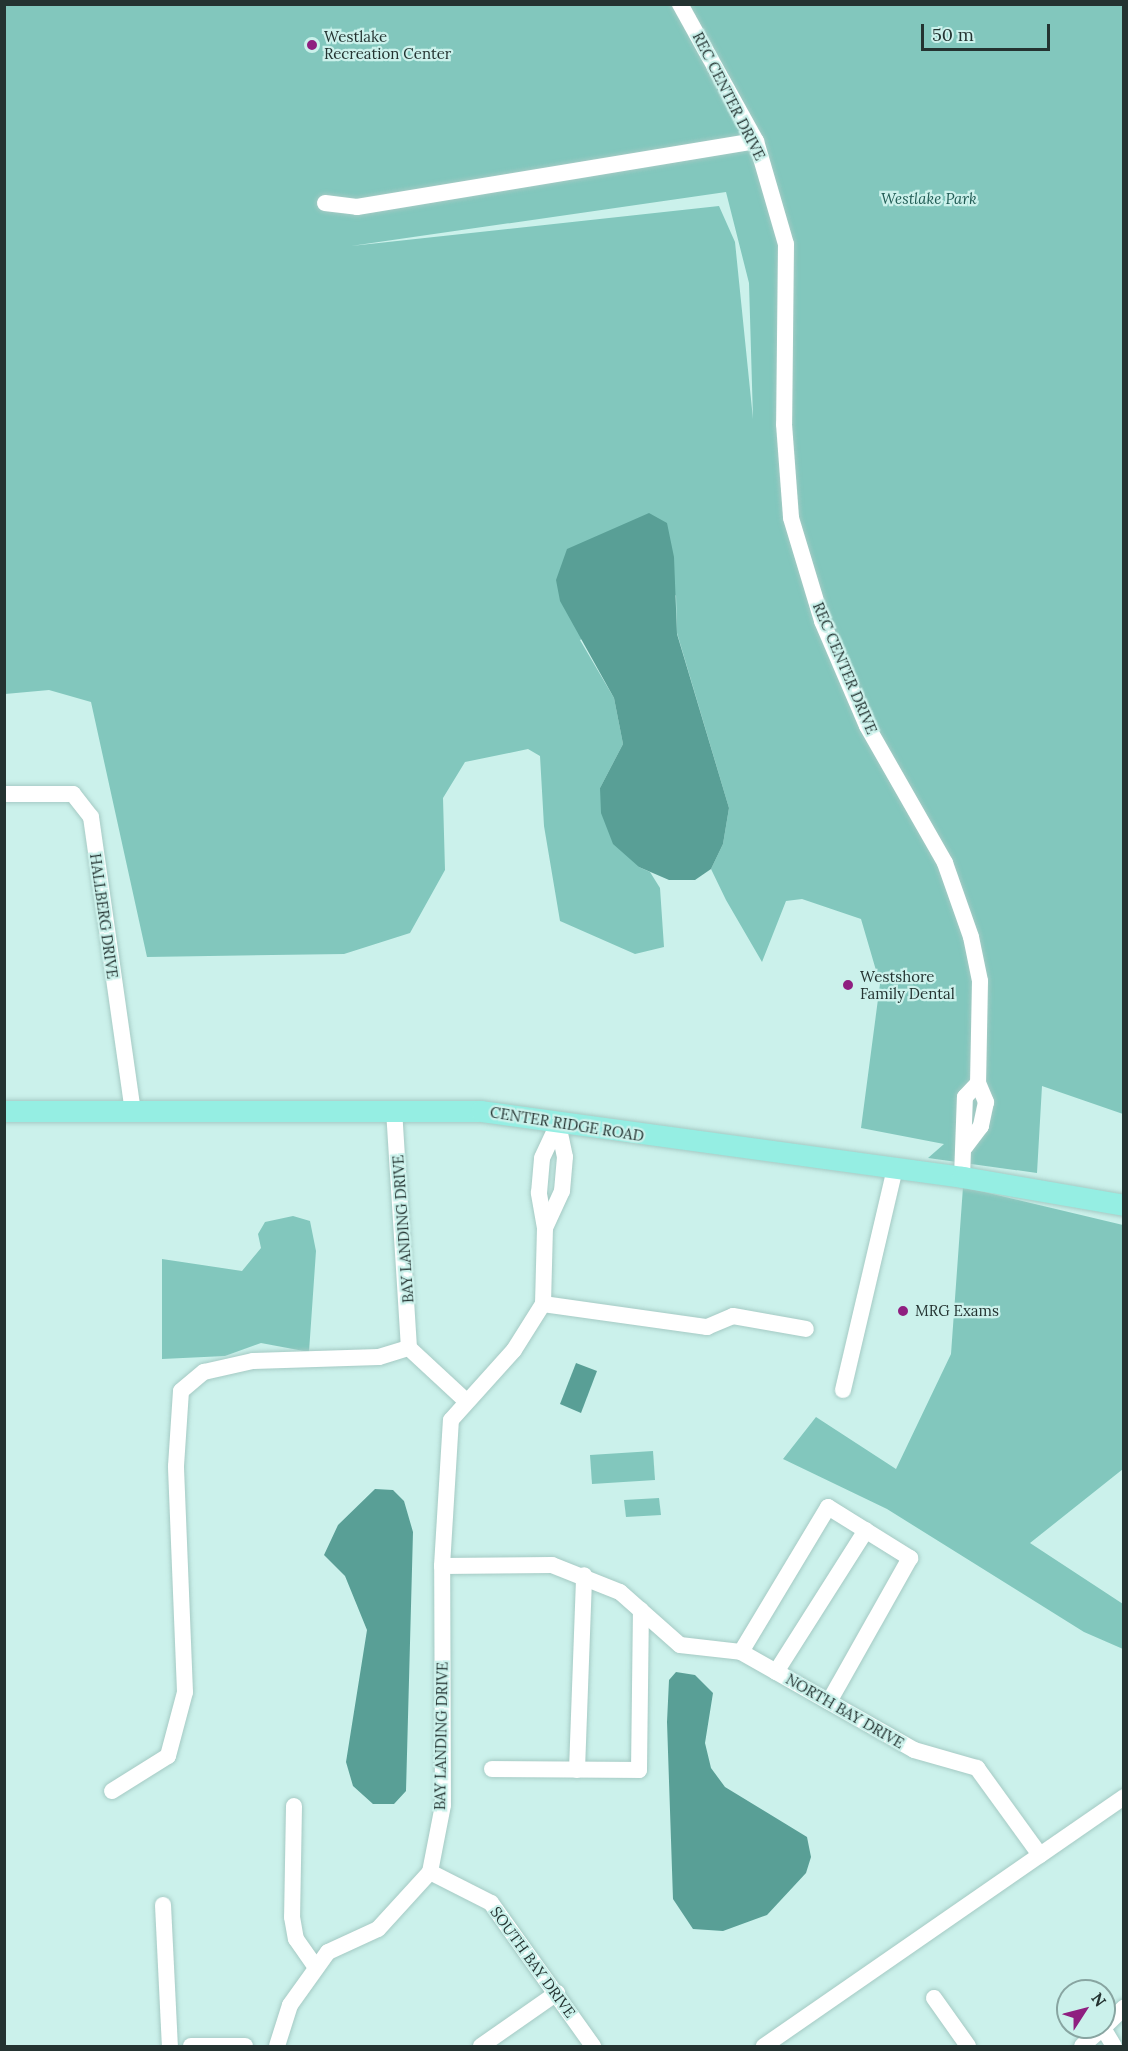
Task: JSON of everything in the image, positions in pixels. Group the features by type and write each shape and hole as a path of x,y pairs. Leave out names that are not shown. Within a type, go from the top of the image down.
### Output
{"main road":[{"name":"CENTER RIDGE ROAD","path":"4,1112 394,1109 481,1111 962,1177 1124,1205"}],"street":[{"name":"REC CENTER DRIVE","path":"680,4 756,141 786,244 784,424 791,518 826,631 867,726 945,863 971,937 980,981 978,1083 965,1096 961,1121 965,1147 962,1177"},
{"path":"325,203 357,207 756,141"},
{"name":"HALLBERG DRIVE","path":"4,794 73,794 91,817 133,1111"},
{"name":"BAY LANDING DRIVE","path":"394,1109 409,1348"},
{"path":"544,1228 562,1191 565,1157 558,1123"},
{"path":"558,1123 542,1158 538,1193 544,1228 543,1304 707,1327 733,1316 806,1329"},
{"path":"843,1390 895,1168"},
{"name":"BAY LANDING DRIVE","path":"430,1872 443,1805 442,1566 446,1448 450,1420 465,1400 514,1350 543,1304"},
{"path":"112,1791 168,1756 185,1692 176,1466 181,1390 204,1372 253,1361 379,1357 409,1348 465,1400"},
{"path":"741,1652 828,1507 910,1557 829,1702"},
{"path":"776,1672 866,1530"},
{"name":"NORTH BAY DRIVE","path":"442,1566 552,1565 584,1575 620,1592 680,1645 741,1652 914,1750 977,1768 1040,1855"},
{"path":"577,1770 584,1575"},
{"path":"492,1769 639,1770 641,1610"},
{"path":"764,2046 1124,1797"},
{"path":"294,1806 292,1917 296,1938 316,1968"},
{"path":"277,2046 290,2005 328,1952 378,1929 430,1872"},
{"name":"SOUTH BAY DRIVE","path":"430,1872 491,1903 557,1993 592,2046"},
{"path":"163,1905 170,2046"},
{"path":"481,2046 557,1993"},
{"path":"934,1998 968,2046"},
{"path":"191,2046 245,2046"}],"green space":[{"name":"Westlake Park","path":"4,5 1123,5 1123,1114 1042,1086 1037,1173 928,1158 944,1144 861,1128 880,984 861,919 802,899 786,901 762,962 726,900 711,869 723,844 729,808 677,633 676,595 580,640 614,698 623,744 600,788 639,867 650,872 660,888 664,947 635,954 560,921 544,826 540,756 528,749 465,762 443,798 445,870 410,933 344,954 147,957 91,702 49,690 5,694","holes":["726,192 749,283 753,419 735,242 719,206 351,246"]},
{"path":"963,1187 1123,1225 1123,1469 1030,1543 1123,1604 1123,1649 1084,1632 887,1509 783,1459 816,1417 896,1469 951,1354"},
{"path":"293,1216 310,1221 316,1251 309,1352 261,1343 225,1356 162,1359 162,1259 242,1271 261,1248 258,1234 265,1222"},
{"path":"653,1451 655,1480 592,1484 590,1455"},
{"path":"659,1498 661,1515 626,1517 624,1500"}],"water":[{"path":"649,513 667,523 674,557 677,634 729,808 723,844 711,869 695,880 669,880 639,867 613,844 601,813 600,788 623,744 614,698 560,601 556,580 567,549"},
{"path":"576,1363 597,1371 581,1413 560,1404"},
{"path":"375,1489 393,1490 404,1501 413,1532 406,1791 394,1804 373,1804 353,1786 346,1762 367,1630 345,1576 324,1555 338,1525"},
{"path":"676,1672 695,1675 713,1693 705,1743 711,1768 725,1787 807,1837 811,1857 806,1873 767,1915 723,1931 693,1929 673,1899 667,1722 669,1680"}],"place":[{"name":"Westlake Recreation Center","path":"312,45"},
{"name":"Westshore Family Dental","path":"848,985"},
{"name":"MRG Exams","path":"903,1311"}]}
